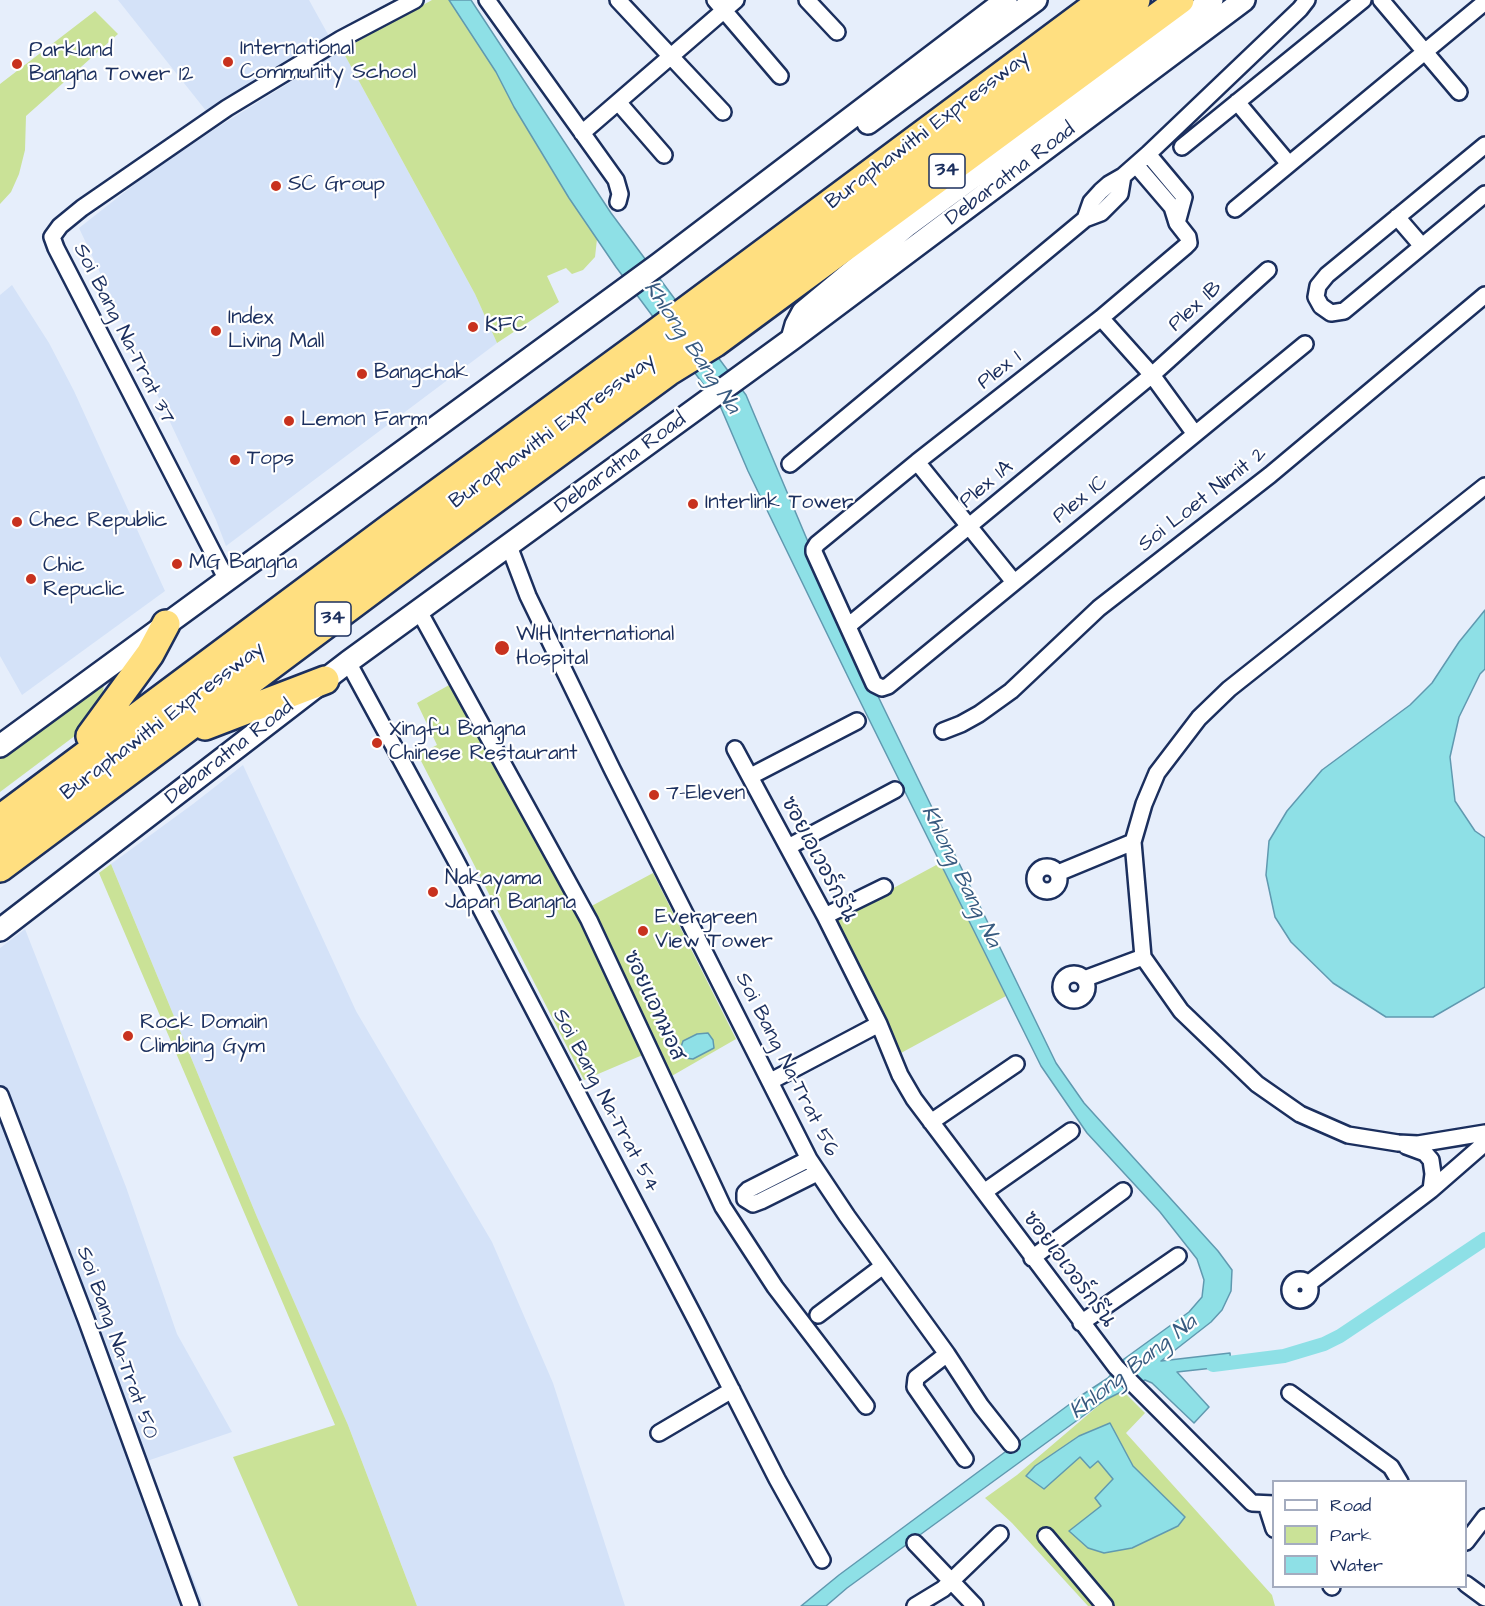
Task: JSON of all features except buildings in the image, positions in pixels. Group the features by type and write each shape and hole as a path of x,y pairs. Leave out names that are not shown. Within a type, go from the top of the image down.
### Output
{"highway":[{"name":"34","path":"0,803 391,511 686,301 1090,0"},
{"name":"Buraphawithi Expressway","path":"0,819 1103,0"},
{"name":"Buraphawithi Expressway","path":"0,844 403,542 659,355 1136,0"},
{"path":"0,859 1156,0"},
{"name":"Debaratna Road","path":"0,868 668,372 715,343 1180,0"},
{"path":"90,736 150,654 166,624"},
{"path":"173,739 325,680"}],"main road":[{"path":"0,746 659,264 1006,0"},
{"path":"721,217 812,164 1036,0"},
{"path":"792,339 803,312 908,225 1212,0"},
{"name":"Debaratna Road","path":"0,930 348,662 792,339 1244,0"}],"street":[{"name":"Soi Bang Na-Trat 37","path":"227,580 52,237 60,226 82,208 210,120 341,39 415,0"},
{"path":"487,0 616,180 620,194 618,202"},
{"path":"618,0 723,112"},
{"path":"807,0 837,32"},
{"path":"790,464 1085,219 1101,213 1107,196 1120,194 1123,176 1307,0"},
{"path":"1182,147 1363,0"},
{"path":"1380,0 1459,92"},
{"path":"1235,209 1485,2"},
{"path":"582,133 671,57 725,3 780,76"},
{"path":"618,102 664,154"},
{"path":"1237,102 1289,164"},
{"path":"1485,145 1327,275 1318,286 1316,297 1321,306 1331,313 1344,311 1485,194"},
{"path":"1148,154 1184,197 1178,223"},
{"path":"1136,165 1172,207 1178,223"},
{"path":"1397,217 1422,246"},
{"name":"Plex 1","path":"848,626 813,552 817,544 917,462 1101,318 1186,246 1188,237 1178,223"},
{"name":"Plex 1B","path":"1152,375 1268,270"},
{"name":"Soi Loet Nimit 2","path":"943,731 979,714 1011,691 1099,608 1270,475 1485,295"},
{"path":"1101,318 1152,375 1195,434"},
{"name":"Plex 1C","path":"848,626 874,684 882,688 888,686 1305,344"},
{"name":"Plex 1A","path":"848,626 1152,375"},
{"path":"917,462 1014,582"},
{"path":"1485,486 1229,689 1199,718 1157,773 1144,804 1133,842 1143,957 1181,1011 1257,1084 1300,1114 1348,1135 1418,1144 1485,1133"},
{"name":"Soi Bang Na-Trat 56","path":"510,546 528,596 612,769 813,1166 947,1354 981,1406 1011,1444"},
{"name":"ซอยแอทมอส","path":"419,611 589,920 723,1207 775,1287 866,1406"},
{"name":"Soi Bang Na-Trat 54","path":"348,662 455,859 777,1479 822,1560"},
{"path":"751,776 857,721"},
{"name":"ซอยเอเวอร์กรีน","path":"735,749 825,916 879,1024 900,1075 914,1099 1116,1367 1252,1503 1270,1504"},
{"path":"788,847 895,790"},
{"path":"1058,873 1133,842"},
{"path":"825,916 884,887"},
{"path":"1084,979 1143,957"},
{"path":"771,1081 879,1024"},
{"path":"932,1122 1016,1064"},
{"name":"Soi Bang Na-Trat 50","path":"0,1095 86,1319 191,1606"},
{"path":"984,1192 1071,1131"},
{"path":"1398,1143 1425,1153 1431,1160 1434,1174 1431,1190"},
{"path":"1308,1284 1431,1190 1485,1143"},
{"path":"1032,1258 1123,1191"},
{"path":"1081,1323 1178,1256"},
{"path":"818,1315 883,1266"},
{"path":"947,1354 916,1378 915,1387 965,1459"},
{"path":"659,1433 732,1390"},
{"path":"1290,1393 1390,1467 1399,1480"},
{"path":"1467,1541 1485,1517"},
{"path":"915,1606 943,1589 1000,1534"},
{"path":"1046,1536 1105,1606"},
{"path":"915,1543 975,1606"},
{"path":"1467,1585 1485,1598"}],"shaded area":[{"name":"International Community School","path":"118,0 309,0 330,38 266,74 207,112"},
{"path":"342,50 475,294 497,343 226,546 216,520 79,228 145,176 218,127"},
{"path":"12,285 49,343 74,391 165,591 22,695 0,656 0,295"},
{"path":"243,765 356,1011 492,1242 553,1383 625,1606 417,1606 348,1425 257,1217 111,864"},
{"path":"25,929 126,1187 177,1334 232,1432 147,1461 204,1606 0,1606 0,948"}],"green space":[{"path":"432,0 449,0 496,72 554,174 597,239 595,257 583,270 572,274 566,268 547,276 559,302 497,343 475,294 342,50"},
{"path":"95,11 118,34 26,116 25,150 19,174 11,192 0,204 0,84"},
{"path":"104,683 101,711 88,726 0,792 0,757"},
{"path":"451,684 552,867 645,1054 584,1080 418,755 437,745 417,703"},
{"path":"940,863 1006,996 901,1053 834,920"},
{"path":"111,864 257,1217 348,1425 417,1606 298,1606 233,1457 335,1425 99,873"},
{"path":"653,873 736,1039 670,1077 586,909"},
{"path":"1123,1391 1145,1413 1126,1433 1272,1595 1275,1606 1088,1606 1012,1523 985,1498 1017,1475 1105,1400"}],"water":[{"name":"Khlong Bang Na","path":"449,0 471,0 611,213 746,395 841,620 1056,1063 1084,1103 1218,1251 1232,1270 1231,1291 1222,1310 1211,1322 1161,1361 1230,1353 1231,1366 1177,1372 1209,1407 1194,1423 1152,1383 1145,1380 1105,1400 847,1588 826,1606 801,1606 839,1575 1108,1378 1124,1359 1189,1312 1202,1297 1204,1280 1197,1259 1160,1212 1087,1133 1041,1066 851,683 748,471 721,408 616,267 569,198 514,107 496,72"},
{"path":"1485,610 1485,669 1480,674 1459,717 1450,757 1455,801 1475,831 1485,838 1485,987 1433,1017 1386,1017 1333,983 1291,942 1275,917 1266,875 1269,841 1287,811 1322,770 1410,705 1432,683 1459,642"},
{"path":"708,1033 713,1040 714,1048 693,1059 685,1058 680,1050 683,1041 697,1034"},
{"path":"1110,1423 1133,1466 1185,1517 1178,1526 1132,1548 1104,1553 1088,1548 1069,1531 1101,1506 1095,1498 1113,1479 1098,1461 1090,1468 1080,1457 1044,1489 1026,1476 1035,1466 1079,1436"}],"waterway":[{"path":"1213,1365 1284,1356 1324,1344 1340,1336 1485,1239"}],"place":[{"name":"International Community School","path":"228,62"},
{"name":"Parkland Bangna Tower 12","path":"17,64"},
{"name":"SC Group","path":"276,186"},
{"name":"KFC","path":"473,327"},
{"name":"Index Living Mall","path":"216,331"},
{"name":"Bangchak","path":"362,374"},
{"name":"Lemon Farm","path":"289,421"},
{"name":"Tops","path":"235,460"},
{"name":"Interlink Tower","path":"693,504"},
{"name":"Chec Republic","path":"17,522"},
{"name":"MG Bangna","path":"177,564"},
{"name":"Chic Repuclic","path":"31,579"},
{"name":"WIH International Hospital","path":"502,648"},
{"name":"Xingfu Bangna Chinese Restaurant","path":"377,743"},
{"name":"7-Eleven","path":"654,795"},
{"name":"Nakayama Japan Bangna","path":"433,892"},
{"name":"Evergreen View Tower","path":"643,931"},
{"name":"Rock Domain Climbing Gym","path":"128,1036"}]}
